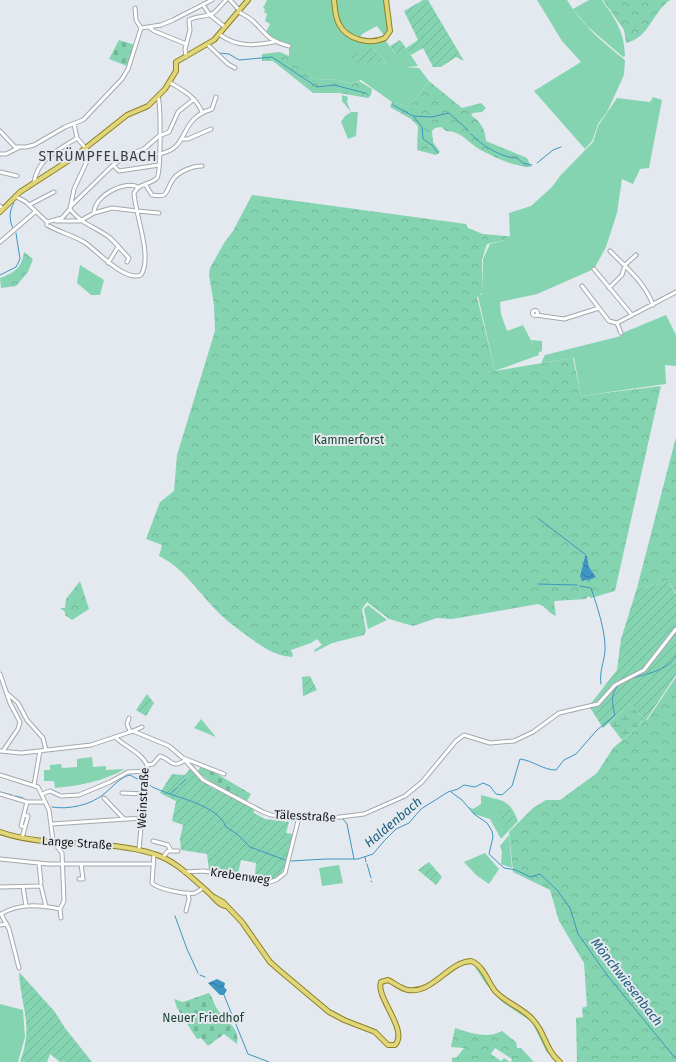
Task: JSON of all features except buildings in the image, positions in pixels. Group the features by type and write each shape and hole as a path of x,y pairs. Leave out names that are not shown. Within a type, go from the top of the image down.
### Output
{"main road":[{"path":"1,209 15,196 86,148 127,115 144,109 158,97 176,71 176,62 208,45 240,12 248,0"},
{"path":"334,0 338,24 343,30 353,38 371,41 386,38 390,31 386,0"},
{"name":"Lange Straße","path":"0,832 22,838 114,844 139,849 163,857 184,872 214,898 218,898 242,922 270,962 329,1012 344,1020 375,1032 388,1045 395,1045 399,1037 392,1016 380,990 381,982 388,980 404,989 419,990 460,964 470,961 478,966 491,986 502,998 533,1019 549,1050 560,1062"}],"street":[{"path":"135,8 136,20 143,28 150,28 173,20 203,6 212,0"},
{"path":"186,57 186,44 190,30 189,20 193,18 202,18 214,13 226,0"},
{"path":"230,0 240,12 255,22 262,32 274,42"},
{"path":"203,6 210,15 225,27"},
{"path":"0,154 6,154 18,148 34,145 65,127 74,124 93,111 122,79 130,63 143,28"},
{"path":"150,28 154,32 186,44"},
{"path":"219,34 228,40 248,46 274,42 289,46"},
{"path":"208,45 228,64 235,68"},
{"path":"169,81 187,92 194,99 202,112"},
{"path":"15,196 29,205 47,222 47,225 50,227 84,242 108,263 134,276 139,276 143,272 143,238 134,193 138,187 157,177 159,165 158,97"},
{"path":"159,154 178,147 189,123 202,112 212,109 216,97"},
{"path":"47,222 62,218 113,165 144,149 159,136 169,132 178,112 194,99"},
{"path":"74,124 77,138 88,152 88,159 74,189 70,208 74,216 80,221 108,236 129,258 128,262"},
{"path":"182,139 188,139 211,129"},
{"path":"0,131 12,145 18,148"},
{"path":"34,182 41,164 57,149 67,145 77,138"},
{"path":"67,145 72,158"},
{"path":"113,165 119,171 159,165"},
{"path":"145,184 152,195 164,195 168,192 172,181 176,177 190,167 202,166"},
{"path":"0,172 17,176"},
{"path":"94,213 94,206 106,193 126,186 134,185 138,187"},
{"path":"29,205 54,192"},
{"path":"53,221 80,221 94,213 112,208 160,213"},
{"path":"0,242 36,212"},
{"path":"108,263 118,247"},
{"path":"610,252 625,265 649,293 653,305"},
{"path":"609,288 622,275 625,265 636,255"},
{"path":"594,269 632,315"},
{"path":"582,286 609,321 616,323 676,292"},
{"path":"536,315 564,319 598,308"},
{"path":"616,323 621,333"},
{"name":"Tälesstraße","path":"184,759 197,776 209,784 271,815 333,819 368,812 397,800 412,791 428,776 456,741 464,735 490,742 514,740 533,732 559,713 598,704 620,682 642,672 676,629"},
{"path":"0,674 6,692 20,722 18,729 2,751 21,754 91,745 142,727"},
{"path":"6,692 18,703 27,720 43,738 46,750"},
{"path":"129,718 127,724 132,731 169,746 184,759 206,765 224,774"},
{"name":"Weinstraße","path":"115,737 141,758 147,765 139,849"},
{"path":"34,785 40,751"},
{"path":"147,765 153,764 160,756 174,765 179,764 184,759"},
{"path":"42,794 50,791 61,796 79,795 110,782 128,772 147,771"},
{"path":"0,775 38,787 49,810 53,841 62,853 64,901 60,910 61,918"},
{"path":"122,793 145,794"},
{"path":"0,794 27,802 45,802"},
{"path":"104,798 124,819"},
{"path":"22,838 25,827 21,826 27,802"},
{"name":"Krebenweg","path":"184,872 204,871 225,875 255,877 270,882 276,880 285,873 299,817"},
{"path":"52,824 142,818"},
{"path":"153,841 168,845 171,850"},
{"path":"163,857 171,850 178,851"},
{"path":"154,854 152,883 154,885 160,889 188,893 195,893 203,888"},
{"path":"0,859 39,863 154,864"},
{"path":"39,863 41,883"},
{"path":"79,879 83,878 81,864"},
{"path":"0,887 41,886 46,906"},
{"path":"23,887 26,906"},
{"path":"186,911 189,899 188,893"},
{"path":"19,968 7,924 0,914 14,907 26,906 46,906 60,910"},
{"path":"0,925 7,924"}],"green space":[{"path":"267,0 385,0 389,30 385,37 377,26 362,34 360,38 377,42 385,40 396,55 406,48 418,66 406,67 419,68 429,81 409,107 392,102 361,80 351,84 338,80 315,79 289,56 289,45 277,42 265,34 270,24 265,21 267,14 264,12 265,9 263,8","holes":["371,46 387,64 375,62 351,63 356,52 363,55"]},
{"path":"423,0 428,0 464,61 456,57 441,67 433,67 423,48 411,55 406,48 418,40 404,11"},
{"path":"537,0 567,0 593,33 625,60 624,75 607,112 598,124 592,141 585,149 534,91 581,62 562,41"},
{"path":"589,0 602,0 611,14 621,33 625,56 623,57 587,26 573,9"},
{"path":"603,0 670,0 664,5 640,36 626,43 624,30"},
{"path":"119,40 135,45 127,66 109,59"},
{"path":"400,40 406,48 396,55 390,46"},
{"path":"369,46 371,46 387,64 375,62 351,64 351,54 356,52 363,54"},
{"path":"280,52 289,56 315,79 338,80 351,84 359,81 372,89 371,95 368,98 339,93 313,93 273,61 262,61 262,54"},
{"path":"429,81 462,108 481,103 486,108 482,112 473,113 471,115 482,126 486,141 527,158 531,167 512,164 499,159 476,147 461,135 446,131 441,127 435,128 432,131 433,142 440,152 436,155 417,150 418,126 411,119 390,107 392,102 409,107"},
{"path":"342,95 348,97 347,102 351,112 342,101"},
{"path":"653,97 662,100 649,168 640,169 633,184 622,179 617,213 606,247 594,269 537,294 500,302 501,314 507,331 523,325 537,352 531,340 542,341 542,351 538,353 539,355 495,371 478,296 482,294 483,259 490,244 506,240 506,236 510,236 509,213 531,206 552,187 560,176 593,142 598,126 617,98 650,102"},
{"path":"351,112 358,112 356,136 348,139 341,122 345,116"},
{"name":"Kammerforst","path":"252,195 466,224 468,228 483,234 506,236 506,240 487,244 482,259 482,293 477,297 495,371 573,358 581,396 661,386 615,591 591,598 588,596 586,599 555,601 556,616 538,604 452,619 437,618 413,626 389,619 367,602 362,609 366,631 364,635 332,643 315,652 314,650 322,645 317,639 311,643 291,650 293,655 292,657 280,655 265,648 241,631 214,608 189,579 175,566 159,556 162,545 146,539 160,502 174,491 177,455 215,331 214,305 209,275 210,268 224,243 233,231","holes":["585,556 587,556 589,567 596,577 585,581 580,576"]},
{"path":"24,252 33,259 28,272 16,286 1,288 0,278 13,272 19,266"},
{"path":"80,265 104,280 100,295 91,295 77,283"},
{"path":"666,315 676,335 676,366 665,365 666,384 581,396 574,358 541,363 545,355 621,336 620,334"},
{"path":"676,437 676,593 667,580 661,584 637,588"},
{"path":"667,580 676,594 676,675 646,720 630,704 603,728 589,706 617,670 621,639 637,588 661,584"},
{"path":"80,581 89,609 72,620 65,615 65,612 60,608 65,608 66,599"},
{"path":"368,605 387,620 368,629 364,609"},
{"path":"310,676 317,690 303,696 302,677"},
{"path":"676,677 676,1062 575,1062 577,1061 576,1018 583,1017 582,1008 587,1006 584,963 559,921 550,890 513,872 509,832 533,808 546,800 560,800 597,773 613,748 639,726 644,718 647,720"},
{"path":"147,694 154,703 146,716 136,710"},
{"path":"630,704 644,718 638,727 622,740 609,723"},
{"path":"201,719 216,737 194,728"},
{"path":"92,757 93,767 106,766 106,770 125,769 100,780 73,786 55,788 54,781 44,781 44,770 50,770 50,765 61,764 62,768 77,767 77,759"},
{"path":"202,765 251,794 247,801 217,786 197,772"},
{"path":"190,769 210,787 253,807 254,813 265,819 289,822 286,833 293,834 289,854 284,869 280,875 275,879 270,880 255,876 256,863 241,860 238,874 209,871 207,854 181,850 180,839 183,825 172,821 176,801 160,793 172,774 185,775"},
{"path":"481,795 500,800 508,804 518,821 501,839 490,819 474,814 469,807 473,809 481,804"},
{"path":"510,807 514,817 505,825 497,811"},
{"path":"509,835 512,868 501,864 502,851 500,846"},
{"path":"485,853 499,869 489,884 476,875 464,862"},
{"path":"429,862 442,877 436,885 418,870"},
{"path":"339,865 343,883 322,886 319,868"},
{"path":"473,964 480,970 500,997 532,1020 542,1035 551,1056 546,1051 532,1022 502,1002 486,984"},
{"path":"19,972 55,1012 65,1028 92,1062 60,1062 50,1054 47,1062 20,1062 26,1038 26,1017"},
{"name":"Neuer Friedhof","path":"209,993 215,1006 235,1029 237,1033 237,1044 224,1034 208,1046 201,1038 197,1039 177,1008 174,999 183,1002"},
{"path":"0,1004 23,1010 25,1037 18,1062 0,1062"},
{"path":"455,1028 485,1035 491,1035 502,1031 516,1042 517,1048 521,1048 534,1062 511,1062 512,1059 495,1048 491,1054 501,1061 504,1058 510,1062 452,1062 452,1058 457,1057 464,1048 451,1047"}],"water":[{"path":"585,556 587,556 589,567 596,577 582,581 580,576"},
{"path":"217,979 225,983 224,987 227,990 224,995 220,995 208,983"}],"waterway":[{"path":"219,53 229,54 239,60 272,57 317,87 334,85 365,93"},
{"path":"393,105 413,116 432,117 449,113 468,130"},
{"path":"414,117 422,127 423,139 432,145 438,153"},
{"path":"471,134 492,150 505,156 517,158 523,163 532,165"},
{"path":"537,163 553,150 561,147"},
{"name":"STRÜMPFELBACH","path":"13,228 10,216 14,203"},
{"name":"STRÜMPFELBACH","path":"0,275 16,267 20,259 16,233"},
{"path":"539,519 586,555"},
{"path":"538,584 577,585"},
{"path":"580,586 591,588 603,627 605,651 601,672 601,684"},
{"name":"Haldenbach","path":"291,861 358,859 373,854 396,829 409,823 421,809 448,792 458,789 464,785 475,787 483,783 490,786 496,794 502,795 512,786 520,759 547,769 556,770 564,760 576,754 597,730 615,715 613,699 616,689 623,682 657,671 668,665 676,656"},
{"name":"Haldenbach","path":"52,807 65,808 80,806 93,801 126,776 130,775 143,782"},
{"path":"180,785 186,779"},
{"name":"Haldenbach","path":"146,783 156,789 206,808 222,819 226,827 237,834 250,847 285,860"},
{"path":"171,793 178,787"},
{"name":"Haldenbach","path":"0,792 12,795"},
{"name":"Mönchwiesenbach","path":"451,792 462,800 474,814 487,823 492,831 493,837 489,854 504,868 516,870 530,877 540,874 557,890 570,908 578,934 607,975 676,1059"},
{"name":"Haldenbach","path":"16,796 23,798"},
{"path":"343,819 347,824 354,859"},
{"name":"Haldenbach","path":"365,857 366,862"},
{"path":"367,864 371,878"},
{"path":"175,916 187,949 198,973"},
{"path":"200,975 205,977"},
{"path":"224,995 248,1054 269,1062"}],"district":[{"name":"STRÜMPFELBACH","path":"98,156"}]}
